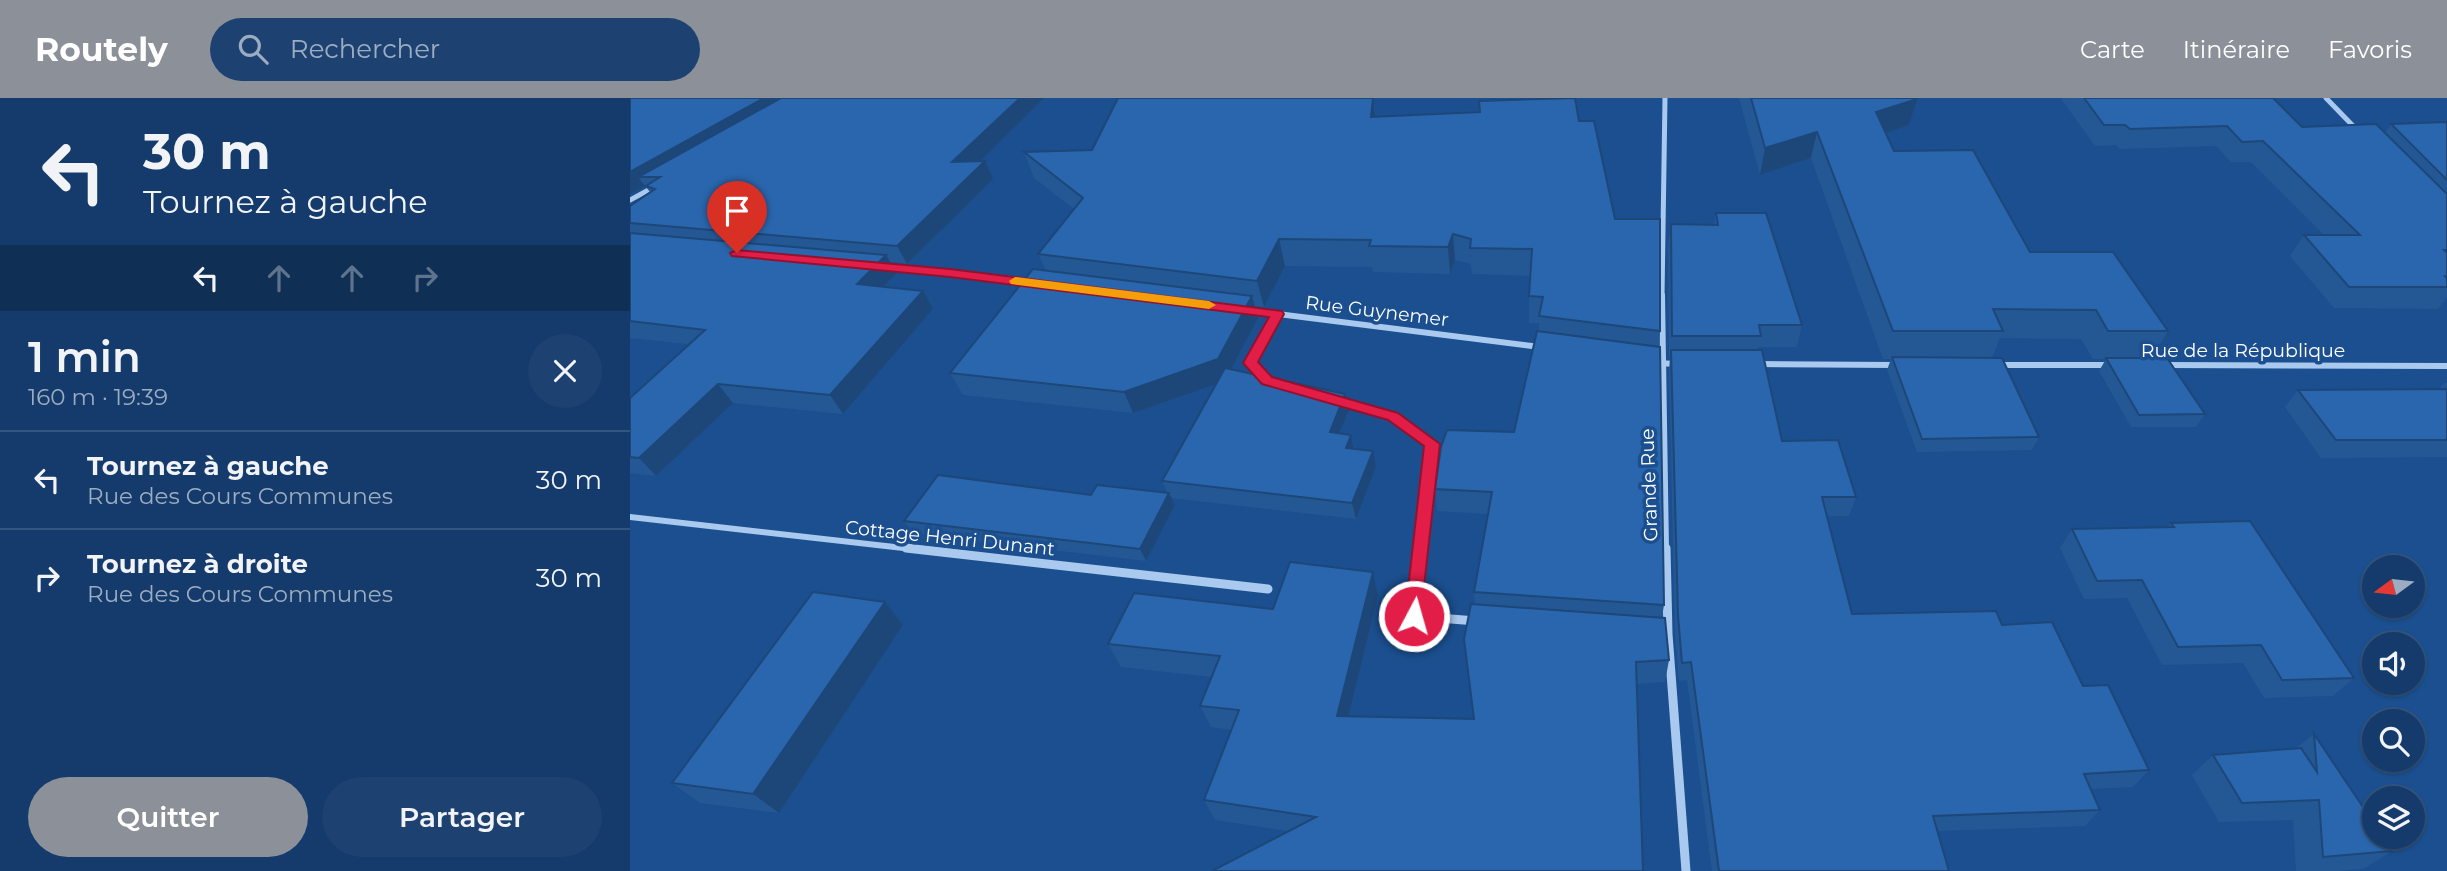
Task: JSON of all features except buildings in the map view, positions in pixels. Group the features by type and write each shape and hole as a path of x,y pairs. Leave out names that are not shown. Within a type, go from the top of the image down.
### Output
{"street":[{"name":"Grande Rue","path":"1665,98 1661,364 1668,634 1686,871"},
{"path":"2326,98 2363,137"},
{"path":"630,200 664,181"},
{"path":"881,267 1032,283"},
{"name":"Rue Guynemer","path":"1236,309 1546,348"},
{"path":"1277,314 1251,363 1267,380 1280,384"},
{"path":"1650,362 1686,364"},
{"path":"1754,364 1906,365"},
{"name":"Rue de la République","path":"1990,365 2114,365"},
{"name":"Rue de la République","path":"2156,365 2447,366"},
{"path":"1330,398 1393,417 1432,444 1414,616 1482,621"},
{"name":"Cottage Henri Dunant","path":"630,517 1268,589"},
{"path":"1656,633 1668,634"}],"slow traffic":[{"path":"1015,281 1209,305"}],"route":[{"path":"737,253 950,273 1277,314 1251,363 1267,380 1393,417 1432,444 1414,616"}]}
